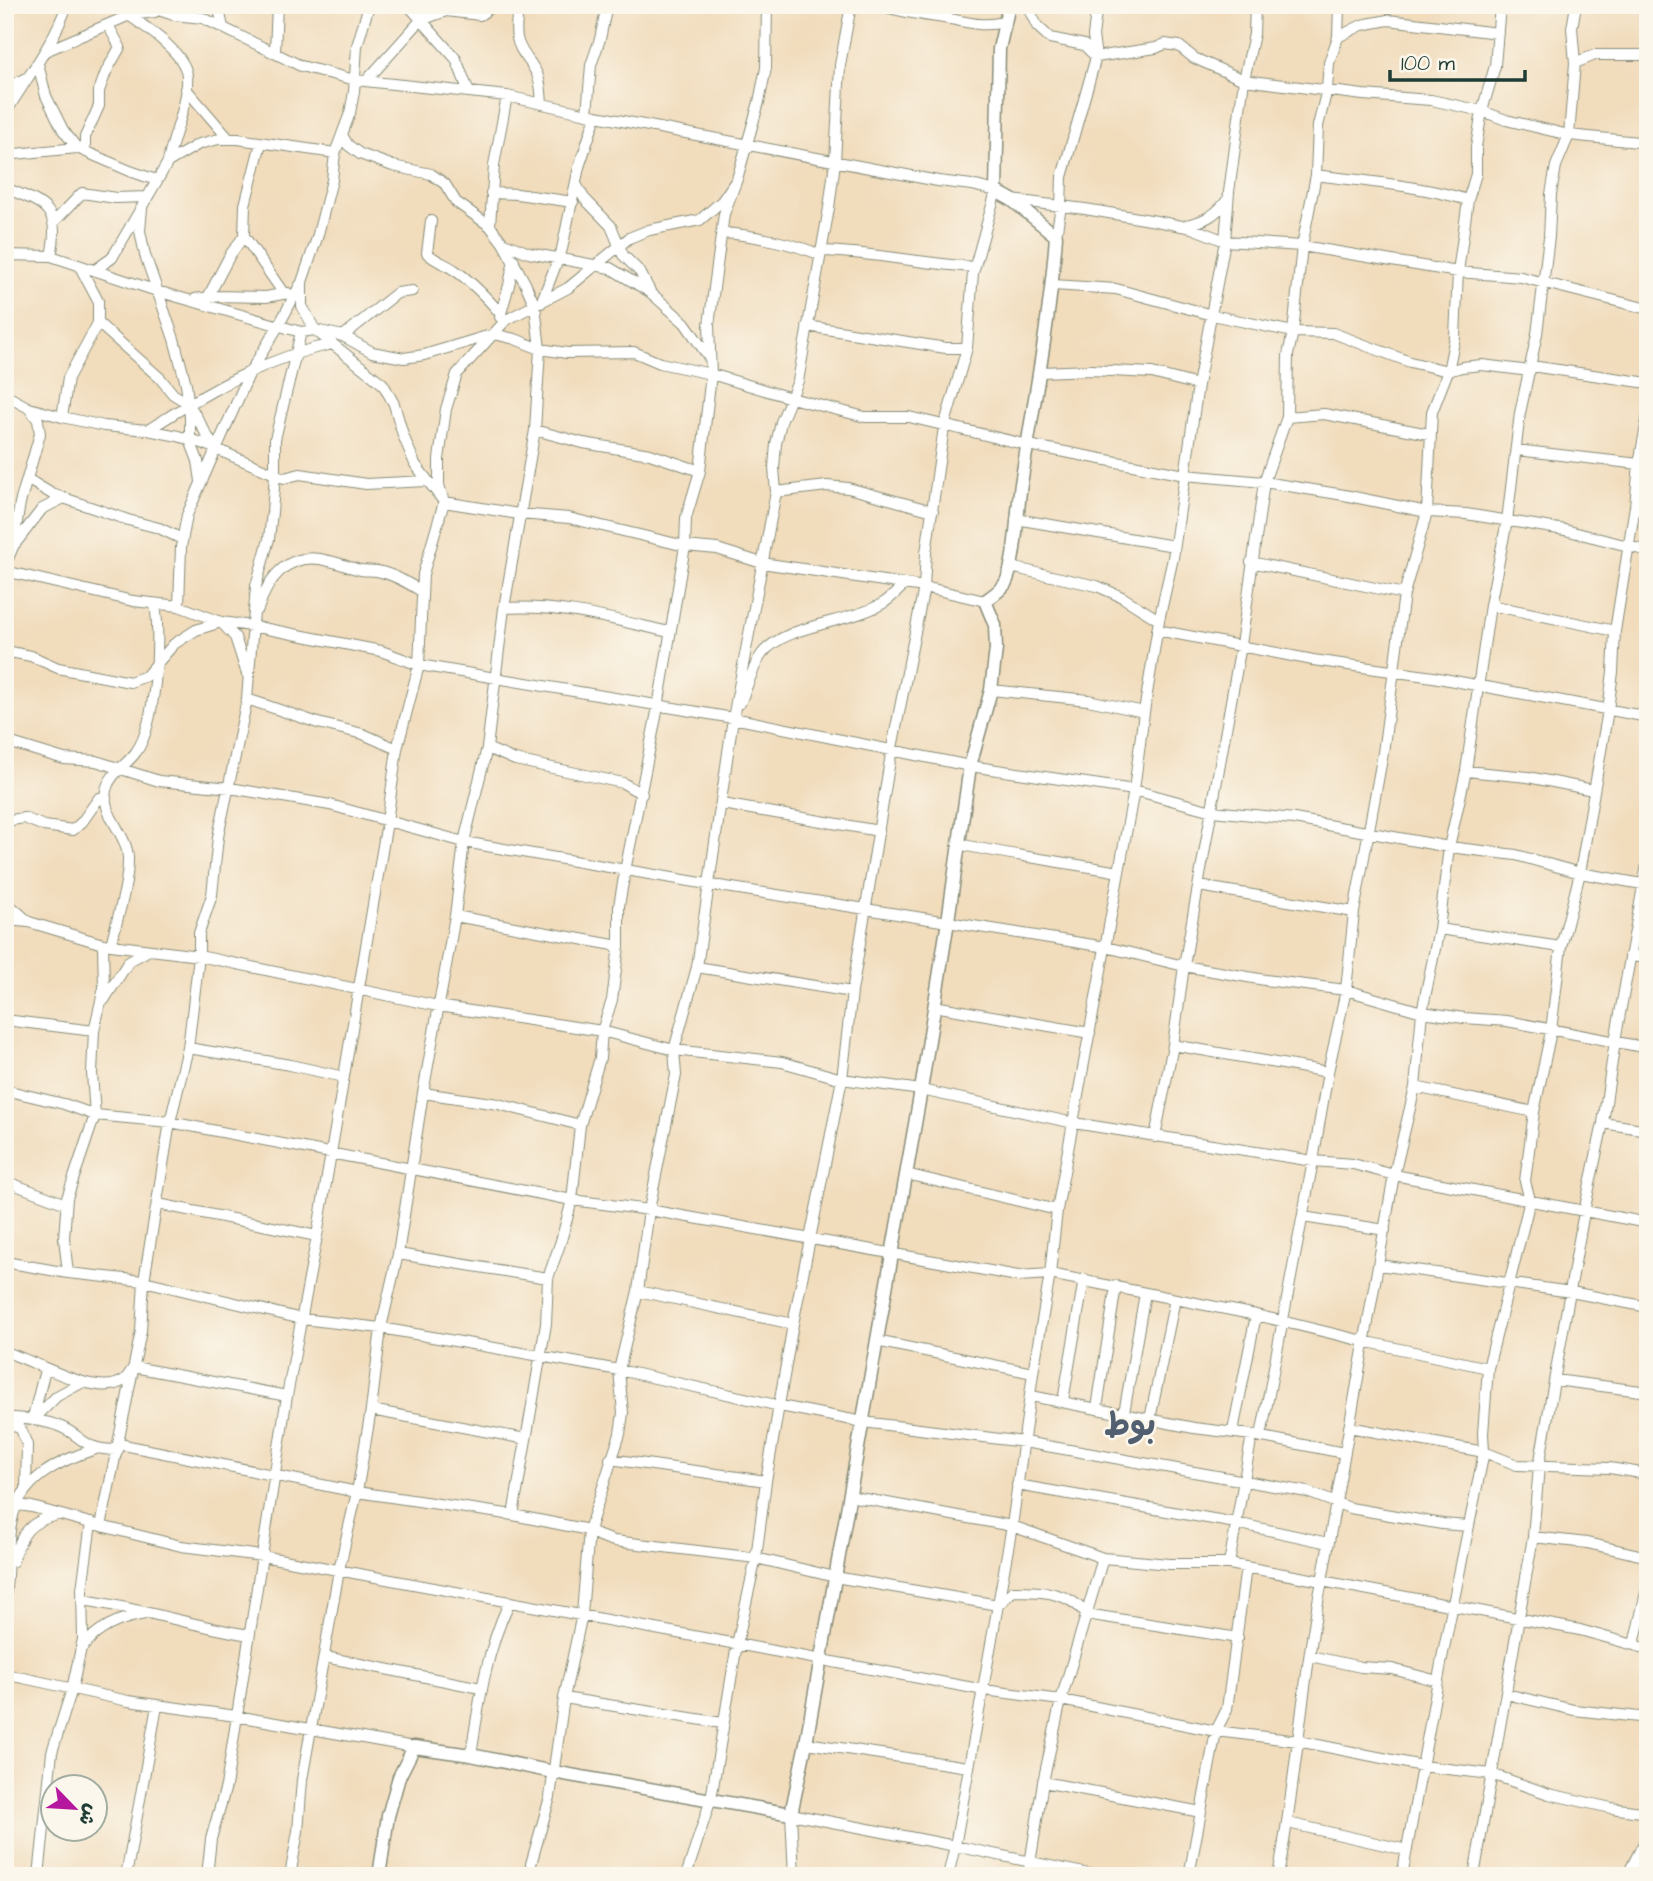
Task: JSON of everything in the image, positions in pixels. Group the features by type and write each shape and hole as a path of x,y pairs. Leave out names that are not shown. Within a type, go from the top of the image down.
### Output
{"street":[{"path":"5,114 48,50 67,5"},
{"path":"95,270 112,258 168,162 187,89 188,73 182,60 130,15 114,5"},
{"path":"142,5 203,18 301,66 360,80 507,96 591,115 996,191 1012,200 1056,236"},
{"path":"218,5 223,27"},
{"path":"275,52 277,5"},
{"path":"179,606 182,539 187,515 250,372 302,282 317,238 332,180 335,153 360,80 357,46 369,5"},
{"path":"408,5 456,59 469,92"},
{"path":"360,80 421,20 427,5"},
{"path":"421,20 446,11 478,10 495,5"},
{"path":"519,5 517,41 534,68 541,87 542,104"},
{"path":"538,305 558,259 573,202 591,115 590,65 600,40 607,5"},
{"path":"513,1516 546,1325 548,1278 572,1200 580,1125 600,1058 602,1031 612,1000 619,946 619,906 658,707 685,546 686,518 700,471 711,374 709,325 724,214 737,179 766,68 767,5"},
{"path":"534,1876 531,1864 550,1797 564,1698 582,1614 589,1530 620,1434 623,1413 619,1370 638,1291 649,1210 676,1074 674,1050 697,967 733,718 776,492 776,444 798,381 821,253 835,162 840,65 851,5"},
{"path":"880,5 920,16 976,24 1003,22"},
{"path":"686,1876 711,1799 722,1723 756,1558 765,1481 842,1079 852,992 892,748 924,587 926,553 944,427 967,348 974,267 996,191 999,49 1009,5"},
{"path":"1027,5 1037,26 1050,38 1084,45 1096,57"},
{"path":"302,282 302,306 315,330 383,384 394,404 415,464 444,502 519,514 569,518 685,546 717,550 762,563 924,587 985,601 1005,583 1010,567 1053,285 1062,177 1096,57 1093,36 1097,5"},
{"path":"948,1876 1012,1526 1057,1210 1134,790 1158,625 1174,546 1198,385 1225,241 1244,80 1254,34 1255,5"},
{"path":"1155,1137 1241,645 1264,482 1287,418 1288,355 1302,246 1316,175 1318,126 1327,89 1329,63 1338,37 1339,5"},
{"path":"1229,1564 1245,1481 1283,1321 1328,1072 1346,990 1354,912 1394,672 1404,594 1427,512 1432,412 1448,371 1455,337 1458,272 1468,200 1476,174 1476,147 1482,111 1495,66 1500,5"},
{"path":"1278,1876 1288,1823 1314,1617 1394,1175 1415,1087 1422,1012 1439,929 1449,847 1466,771 1490,606 1507,521 1521,403 1530,368 1549,237 1551,194 1556,166 1569,135 1575,63 1572,28 1576,5"},
{"path":"48,50 130,15 162,11"},
{"path":"1338,37 1362,25 1388,20 1497,33"},
{"path":"81,150 99,106 99,91 106,72 120,47 107,25"},
{"path":"1096,57 1156,48 1166,44 1179,46 1194,58 1244,80 1363,95 1430,100 1569,135 1648,143"},
{"path":"1575,63 1595,55 1648,55"},
{"path":"37,64 46,96 63,130 81,150"},
{"path":"5,89 27,78"},
{"path":"187,89 229,139"},
{"path":"490,226 494,165 507,96"},
{"path":"290,1876 298,1831 302,1780 357,1492 381,1328 398,1254 423,1093 455,916 464,842 487,748 504,607 535,430 540,349 538,305 514,260 490,226 456,202 445,184 431,174 393,166 360,154 348,145 342,135"},
{"path":"168,162 199,144 229,139 335,153"},
{"path":"208,297 230,255 244,236 245,205 261,143"},
{"path":"5,152 15,154 81,150 156,180"},
{"path":"1316,175 1413,186 1468,200"},
{"path":"207,1876 211,1839 226,1786 287,1396 359,989 397,749 419,666 423,574 444,502 439,485 439,459 446,409 457,374 506,320 568,288 629,238 649,230 700,220 722,201 737,179"},
{"path":"576,184 584,198 611,226 623,255 640,272 651,293"},
{"path":"5,188 38,201 54,222 51,256"},
{"path":"54,222 82,192 144,201"},
{"path":"491,193 573,202"},
{"path":"1182,226 1204,222 1218,212 1228,199"},
{"path":"1012,200 1182,226 1225,241 1302,246 1458,272 1521,277 1648,309"},
{"path":"144,201 140,231 145,255 174,339 186,384 190,440 198,461 201,482"},
{"path":"431,221 427,253 433,259 454,269 479,289 501,314"},
{"path":"722,233 739,233 821,253 858,251 926,263 974,267"},
{"path":"244,236 284,294"},
{"path":"503,243 529,253 610,268 651,293 685,323 710,359"},
{"path":"5,255 51,256 157,292 301,332 315,330 343,336 372,352 404,358 424,355 494,334 540,349 567,352 634,352 660,363 711,374 865,417 909,417 1028,445 1185,475 1264,482 1427,512 1466,514 1565,530 1648,551"},
{"path":"494,334 514,260"},
{"path":"62,417 68,377 98,323 98,301 79,265"},
{"path":"188,300 208,297 266,297 290,292 302,282"},
{"path":"1053,285 1116,289 1212,315 1293,332 1333,333 1410,362 1448,371 1482,365 1530,368 1648,383"},
{"path":"343,336 397,293 412,291"},
{"path":"98,323 160,378 173,394 189,404 215,450"},
{"path":"807,326 946,348 967,348"},
{"path":"39,1876 52,1752 72,1689 80,1650 83,1600 96,1525 118,1447 141,1331 144,1281 170,1122 188,1048 199,956 198,933 212,895 218,837 247,699 256,586 269,539 275,475 275,439 301,332"},
{"path":"148,430 189,404 250,372 296,354 332,344"},
{"path":"1041,372 1091,370 1152,373 1198,385"},
{"path":"5,395 29,408 62,417 104,426 148,430 190,440 285,478 300,474 366,484 427,481"},
{"path":"13,547 20,503 40,434 38,420 29,408"},
{"path":"1287,418 1324,414 1429,434"},
{"path":"1402,1876 1484,1452 1488,1368 1530,1200 1525,1181 1534,1112 1551,1031 1561,947 1580,873 1608,710 1615,631 1648,415"},
{"path":"535,430 583,443 650,454 700,471"},
{"path":"1516,450 1639,464"},
{"path":"27,480 64,498 159,528 182,539"},
{"path":"776,492 827,486 848,488 933,511"},
{"path":"5,565 13,547 42,509 64,498"},
{"path":"1016,519 1174,546"},
{"path":"252,626 273,576 289,563 306,559 327,560 362,571 377,571 401,579 421,591"},
{"path":"1251,562 1404,594"},
{"path":"1010,567 1097,586 1122,597 1158,625 1241,645 1313,660 1433,677 1648,717"},
{"path":"5,571 155,605 179,606 221,622 381,651 419,666 733,718 892,748 970,766 1134,790 1212,811 1294,819 1449,847 1516,856 1580,873 1646,885"},
{"path":"733,718 760,655 773,643 787,635 834,622 885,603 905,584"},
{"path":"794,1876 791,1814 806,1743 906,1174 948,921 970,766 991,690 996,649 995,625 985,601"},
{"path":"68,1273 64,1238 66,1204 95,1115 92,1073 94,1031 104,988 107,945 128,859 124,841 106,804 107,788 118,769 136,752 148,726 156,662 158,620 155,605"},
{"path":"1490,606 1615,631"},
{"path":"504,607 552,608 669,632"},
{"path":"5,652 31,656 58,668 130,682 146,676 174,644 196,630 221,622"},
{"path":"221,622 235,637 249,682"},
{"path":"991,690 1088,700 1144,712"},
{"path":"247,699 318,723 363,734 397,749"},
{"path":"5,741 64,759 96,761 159,781 230,788 330,805 464,842 625,871 1106,947 1184,966 1346,990 1422,1012 1507,1021 1648,1048"},
{"path":"487,748 515,760 623,783 642,794"},
{"path":"1466,771 1528,777 1593,790"},
{"path":"5,821 24,818 44,826 73,830 99,798 106,798"},
{"path":"722,804 879,831"},
{"path":"959,844 1003,854 1057,860 1119,872"},
{"path":"1474,1876 1532,1537 1539,1466 1584,1212 1603,1123 1630,955 1646,885 1648,859"},
{"path":"1199,887 1354,912"},
{"path":"5,901 29,922"},
{"path":"455,916 619,946"},
{"path":"5,920 29,922 107,945 199,956 438,1006 602,1031 674,1050 782,1062 842,1079 920,1090 1074,1123 1313,1161 1353,1164 1394,1175 1648,1223"},
{"path":"1439,929 1561,947"},
{"path":"99,1011 112,985 129,961 149,950"},
{"path":"1630,955 1648,960"},
{"path":"697,967 852,992"},
{"path":"934,1006 1090,1033"},
{"path":"5,1020 94,1031"},
{"path":"1173,1045 1328,1072"},
{"path":"188,1048 344,1077"},
{"path":"1415,1087 1534,1112"},
{"path":"5,1090 95,1115 170,1122 572,1200 649,1210 810,1241 1018,1276 1050,1274 1084,1279 1488,1368"},
{"path":"423,1093 498,1104 580,1125"},
{"path":"1603,1123 1648,1130"},
{"path":"906,1174 1057,1210"},
{"path":"5,1181 66,1204"},
{"path":"158,1204 317,1236"},
{"path":"1303,1217 1385,1230"},
{"path":"398,1254 548,1278"},
{"path":"5,1262 68,1273 144,1281 302,1319 381,1328 619,1370 863,1422 1024,1442 1245,1481 1307,1492 1350,1508 1469,1526"},
{"path":"1379,1265 1570,1292 1648,1307"},
{"path":"1063,1401 1084,1279"},
{"path":"1097,1408 1116,1286"},
{"path":"638,1291 793,1324"},
{"path":"1124,1413 1145,1293"},
{"path":"1150,1419 1175,1299"},
{"path":"1233,1432 1256,1315"},
{"path":"877,1340 1033,1373"},
{"path":"5,1352 45,1370 83,1382 108,1385 124,1380 134,1367"},
{"path":"134,1367 287,1396"},
{"path":"33,1420 45,1370"},
{"path":"1555,1380 1648,1392"},
{"path":"33,1420 57,1396 83,1382"},
{"path":"1031,1396 1194,1428 1257,1435 1344,1453"},
{"path":"370,1410 526,1439"},
{"path":"5,1419 33,1420 58,1425 96,1449"},
{"path":"5,1419 21,1429 27,1445 26,1490"},
{"path":"1349,1427 1484,1452 1517,1465 1609,1468 1648,1474"},
{"path":"10,1504 51,1466 96,1449 118,1447 357,1492 589,1530 614,1541 756,1558 835,1577 998,1605"},
{"path":"610,1459 765,1481"},
{"path":"1017,1485 1236,1523 1328,1543"},
{"path":"849,1496 1012,1526 1103,1558 1169,1564 1229,1564 1580,1630 1648,1649"},
{"path":"10,1504 61,1514 181,1546 262,1556 984,1690 1061,1700 1216,1731 1298,1741 1422,1766 1491,1774 1549,1794 1648,1813"},
{"path":"5,1594 9,1571 10,1504"},
{"path":"9,1571 27,1530 39,1519 61,1514"},
{"path":"1532,1537 1587,1543 1648,1557"},
{"path":"1028,1876 1042,1782 1061,1700 1103,1558"},
{"path":"1189,1876 1216,1731 1227,1709 1246,1567"},
{"path":"1633,1644 1648,1584"},
{"path":"998,1605 1013,1591 1061,1595 1076,1602 1086,1614 1238,1638"},
{"path":"83,1600 249,1634"},
{"path":"471,1755 481,1688 497,1629 509,1603"},
{"path":"80,1650 92,1636 112,1622 152,1613"},
{"path":"1311,1656 1361,1667 1392,1669 1438,1681"},
{"path":"325,1657 481,1688"},
{"path":"5,1674 157,1706 236,1716 312,1731 471,1755 711,1799 1098,1876"},
{"path":"1506,1693 1574,1710 1648,1718"},
{"path":"564,1698 722,1723"},
{"path":"127,1876 157,1706"},
{"path":"806,1743 968,1767"},
{"path":"379,1876 388,1816 399,1777 414,1747"},
{"path":"1042,1782 1201,1812"},
{"path":"1288,1823 1407,1850"},
{"path":"1627,1876 1648,1835"}],"district":[{"name":"بوط","path":"1130,1423"}]}
